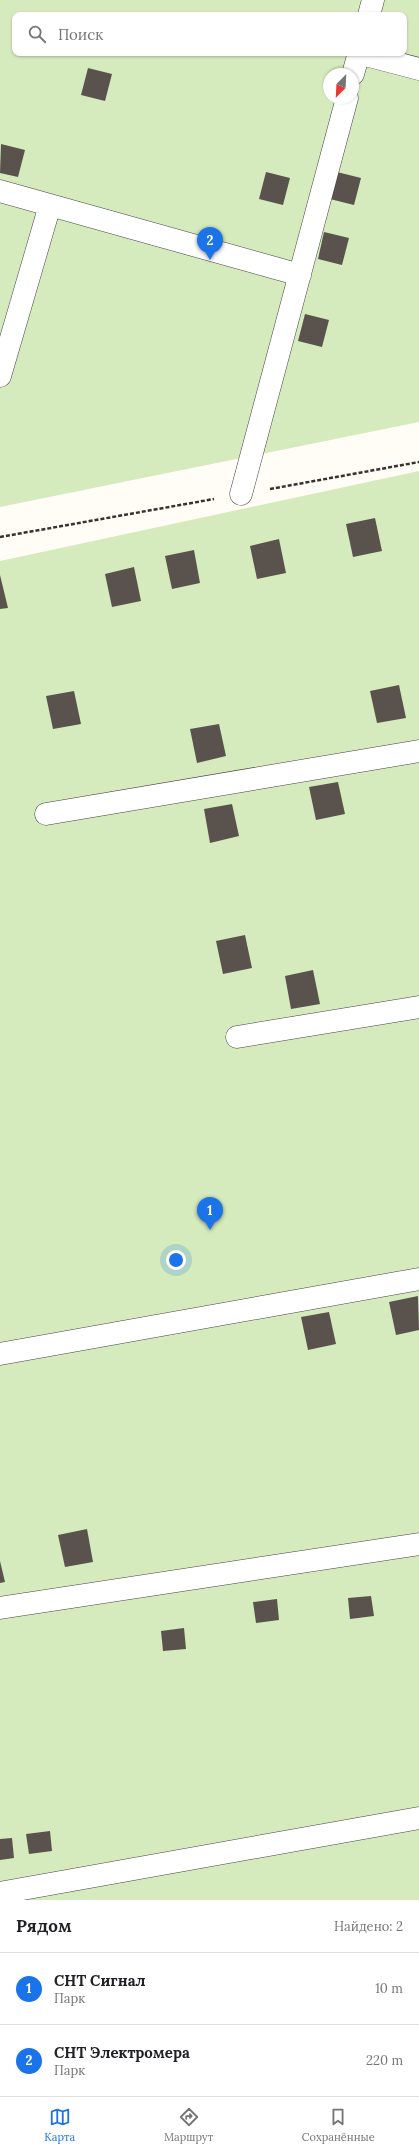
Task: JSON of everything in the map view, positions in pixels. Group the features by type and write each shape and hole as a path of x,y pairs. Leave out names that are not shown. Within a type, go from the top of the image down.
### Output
{"lane":[{"path":"370,12 373,0"},
{"path":"354,68 357,56"},
{"path":"369,56 419,69"},
{"path":"241,494 345,104"},
{"path":"0,191 300,275"},
{"path":"0,376 50,205"},
{"path":"46,814 419,751"},
{"path":"237,1037 419,1007"},
{"path":"0,1354 419,1279"},
{"path":"0,1608 419,1544"},
{"path":"0,1893 419,1818"}],"path":[{"path":"0,537 419,462"}],"green space":[{"path":"0,0 419,0 419,422 0,507"},
{"path":"419,471 419,1900 0,1900 0,561"}],"building":[{"path":"88,68 112,74 105,101 81,95"},
{"path":"1,144 25,150 18,177 0,173"},
{"path":"266,172 290,178 283,205 259,199"},
{"path":"337,172 361,178 354,205 330,199"},
{"path":"324,232 349,238 342,265 318,259"},
{"path":"305,314 329,320 322,347 298,341"},
{"path":"375,518 382,551 353,557 346,524"},
{"path":"279,539 286,573 257,579 250,546"},
{"path":"194,550 200,583 172,589 165,556"},
{"path":"134,567 141,601 112,607 105,574"},
{"path":"0,575 8,608 0,609"},
{"path":"399,685 406,718 377,723 370,691"},
{"path":"74,691 81,724 53,729 46,696"},
{"path":"219,724 226,756 197,763 190,729"},
{"path":"338,782 345,814 316,820 309,787"},
{"path":"232,804 239,836 210,843 204,809"},
{"path":"245,935 252,968 223,974 216,941"},
{"path":"313,970 320,1004 291,1009 285,976"},
{"path":"418,1296 419,1330 396,1335 389,1302"},
{"path":"329,1312 336,1344 308,1350 301,1317"},
{"path":"87,1529 93,1562 65,1567 58,1535"},
{"path":"0,1561 5,1582 0,1583"},
{"path":"371,1596 374,1616 350,1619 348,1598"},
{"path":"277,1599 279,1620 256,1623 253,1602"},
{"path":"184,1628 186,1649 163,1651 161,1631"},
{"path":"50,1831 52,1851 29,1854 26,1834"},
{"path":"12,1838 14,1858 0,1860 0,1839"}],"place":[{"name":"СНТ Электромера","path":"210,260"},
{"name":"СНТ Сигнал","path":"210,1230"}]}
